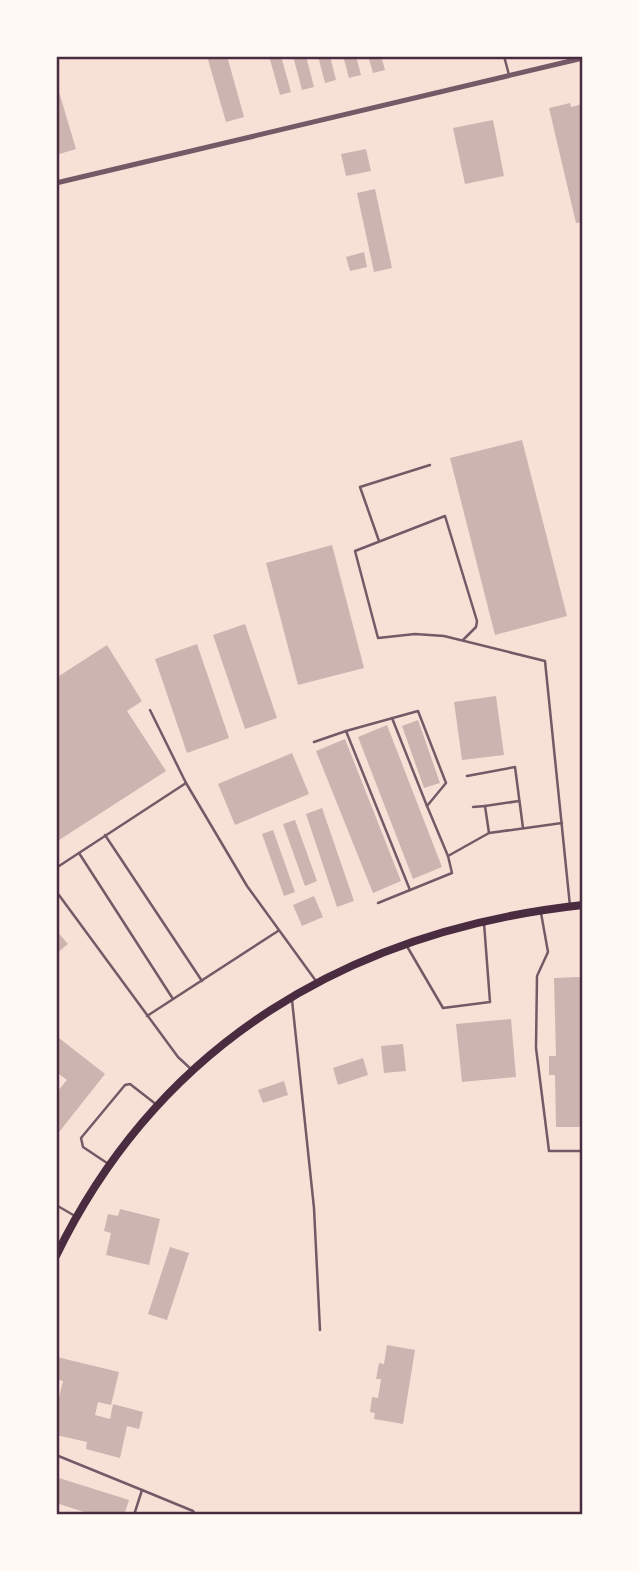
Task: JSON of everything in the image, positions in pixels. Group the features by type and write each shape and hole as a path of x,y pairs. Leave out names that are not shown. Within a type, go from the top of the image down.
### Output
{"main road":[{"path":"56,1256 75,1216 110,1165 157,1105 192,1070 243,1028 316,981 405,942 484,919 583,905"}],"street":[{"path":"56,183 583,58"}],"lane":[{"path":"504,56 509,75"},
{"path":"379,541 360,487 430,465"},
{"path":"464,640 476,627 477,621 445,516 355,551 378,639 415,634 464,640 545,661 570,906"},
{"path":"150,710 187,783 247,886 316,981"},
{"path":"314,742 418,711 446,783 427,806"},
{"path":"378,903 452,873 448,856 392,718"},
{"path":"346,731 410,890"},
{"path":"467,776 515,767 523,828"},
{"path":"56,868 187,783"},
{"path":"473,807 519,800"},
{"path":"485,806 489,833"},
{"path":"448,856 489,833 562,823"},
{"path":"106,835 202,981"},
{"path":"79,853 173,999"},
{"path":"56,891 178,1057 192,1070"},
{"path":"541,910 548,952 537,976 536,1048 549,1151 583,1151"},
{"path":"405,942 443,1008 490,1002 488,941 484,919"},
{"path":"147,1016 278,931"},
{"path":"292,997 314,1208 320,1329"},
{"path":"110,1165 83,1147 81,1138 125,1085 130,1084 157,1105"},
{"path":"56,1205 75,1216"},
{"path":"56,1455 193,1511 196,1515"},
{"path":"134,1515 142,1490"}],"building":[{"path":"207,56 227,56 244,117 226,122"},
{"path":"269,56 281,56 291,92 280,95"},
{"path":"293,56 306,56 314,87 302,90"},
{"path":"318,56 330,56 336,80 325,83"},
{"path":"343,56 356,56 361,75 349,78"},
{"path":"368,56 381,56 385,70 373,73"},
{"path":"56,82 76,149 56,155"},
{"path":"570,103 571,107 583,104 583,222 576,223 549,108"},
{"path":"493,120 504,176 465,184 453,128"},
{"path":"366,149 371,171 346,176 341,154"},
{"path":"375,189 392,268 374,272 357,193"},
{"path":"364,252 367,267 350,271 346,257"},
{"path":"522,440 567,616 495,635 450,458"},
{"path":"332,545 364,668 298,685 266,563"},
{"path":"245,624 277,718 245,729 213,635"},
{"path":"197,644 229,738 187,753 155,659"},
{"path":"107,645 142,701 127,711 166,771 56,842 56,678"},
{"path":"496,696 504,755 462,760 454,702"},
{"path":"418,720 440,783 424,788 402,726"},
{"path":"387,725 442,867 413,879 358,737"},
{"path":"345,739 401,881 373,893 316,751"},
{"path":"292,753 309,794 235,825 218,784"},
{"path":"322,808 354,901 337,907 306,814"},
{"path":"295,820 317,881 305,886 283,824"},
{"path":"273,830 295,892 284,896 262,834"},
{"path":"314,896 323,917 302,926 293,905"},
{"path":"56,930 68,944 56,954"},
{"path":"580,965 583,965 583,1127 556,1127 555,1075 549,1075 549,1056 556,1056 554,978 580,977"},
{"path":"511,1019 516,1077 462,1082 456,1024"},
{"path":"59,1038 105,1074 56,1136 56,1093 67,1080 56,1072 56,1042"},
{"path":"403,1044 406,1071 384,1073 381,1046"},
{"path":"363,1058 368,1075 338,1085 333,1068"},
{"path":"284,1081 288,1095 263,1103 258,1090"},
{"path":"120,1209 160,1219 149,1265 106,1255 111,1233 104,1231 108,1214 118,1216"},
{"path":"170,1247 189,1253 167,1320 148,1314"},
{"path":"387,1345 415,1350 403,1424 374,1419 375,1413 370,1412 372,1397 378,1398 381,1379 376,1379 379,1363 384,1364"},
{"path":"57,1357 119,1372 111,1405 98,1402 95,1415 110,1419 113,1404 143,1412 139,1429 127,1426 120,1458 86,1449 87,1442 56,1435 56,1410 63,1381 56,1379"},
{"path":"56,1477 129,1500 124,1515 94,1515 56,1503"}]}
